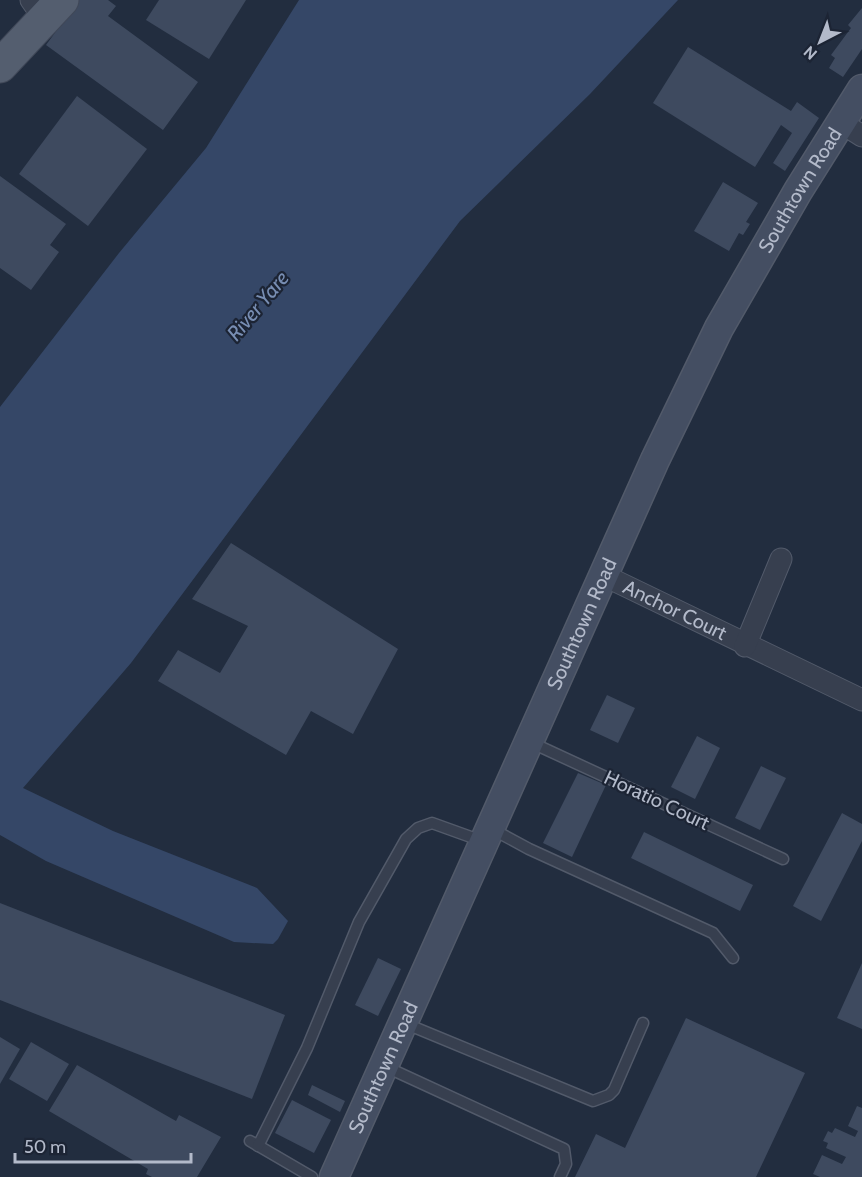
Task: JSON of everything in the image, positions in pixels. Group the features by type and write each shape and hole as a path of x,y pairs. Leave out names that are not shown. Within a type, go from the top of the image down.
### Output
{"main road":[{"path":"0,66 46,7"}],"street":[{"name":"Southtown Road","path":"334,1177 603,575 719,328 851,129 862,89"},
{"name":"Anchor Court","path":"745,646 781,559"},
{"name":"Anchor Court","path":"603,575 745,646 862,700"}],"lane":[{"name":"Horatio Court","path":"530,742 783,859"},
{"path":"312,1177 254,1144 307,1048 359,922 406,839 418,828 432,823 488,836 529,849 713,933 733,958"},
{"path":"404,1023 593,1101 609,1095 614,1090 643,1023"},
{"path":"384,1066 564,1149 566,1164 560,1177"}],"water":[{"name":"River Yare","path":"299,0 678,0 590,94 460,221 131,663 23,788 113,831 257,888 288,921 273,944 234,942 46,861 0,835 0,407 119,253 206,148"}],"building":[{"path":"79,0 108,0 116,6 108,16 198,82 163,130 46,45"},
{"path":"159,0 246,0 209,59 146,20"},
{"path":"862,8 862,49 843,77 829,68 835,58 831,55 851,28 848,25"},
{"path":"688,47 791,111 797,102 819,118 785,171 773,163 792,133 781,125 755,167 653,103"},
{"path":"77,96 147,149 88,226 19,174"},
{"path":"0,176 66,224 50,245 59,252 31,290 0,268"},
{"path":"723,182 758,203 746,222 750,224 743,235 739,233 729,251 694,231"},
{"path":"231,543 398,649 353,734 311,711 286,755 158,681 178,650 220,673 248,626 192,599"},
{"path":"607,695 635,708 618,743 590,730"},
{"path":"697,736 720,748 695,799 671,787"},
{"path":"761,766 786,778 760,830 735,818"},
{"path":"578,773 606,785 572,857 543,843"},
{"path":"842,813 862,824 862,841 821,921 793,906"},
{"path":"644,832 753,885 740,911 631,858"},
{"path":"0,903 285,1015 252,1099 0,1000"},
{"path":"378,958 401,969 378,1016 355,1005"},
{"path":"862,963 862,1029 837,1018"},
{"path":"686,1018 805,1073 756,1177 575,1177 596,1134 625,1148"},
{"path":"0,1037 20,1049 0,1084"},
{"path":"31,1042 69,1064 47,1101 9,1079"},
{"path":"77,1065 176,1121 179,1115 221,1137 197,1177 152,1177 146,1174 148,1169 49,1111"},
{"path":"312,1085 345,1101 340,1112 308,1095"},
{"path":"292,1100 331,1120 314,1153 275,1133"},
{"path":"857,1106 862,1108 862,1177 820,1177 813,1174 822,1155 842,1164 846,1157 826,1148 828,1143 823,1141 828,1131 832,1133 835,1128 855,1137 858,1131 848,1126"}]}
